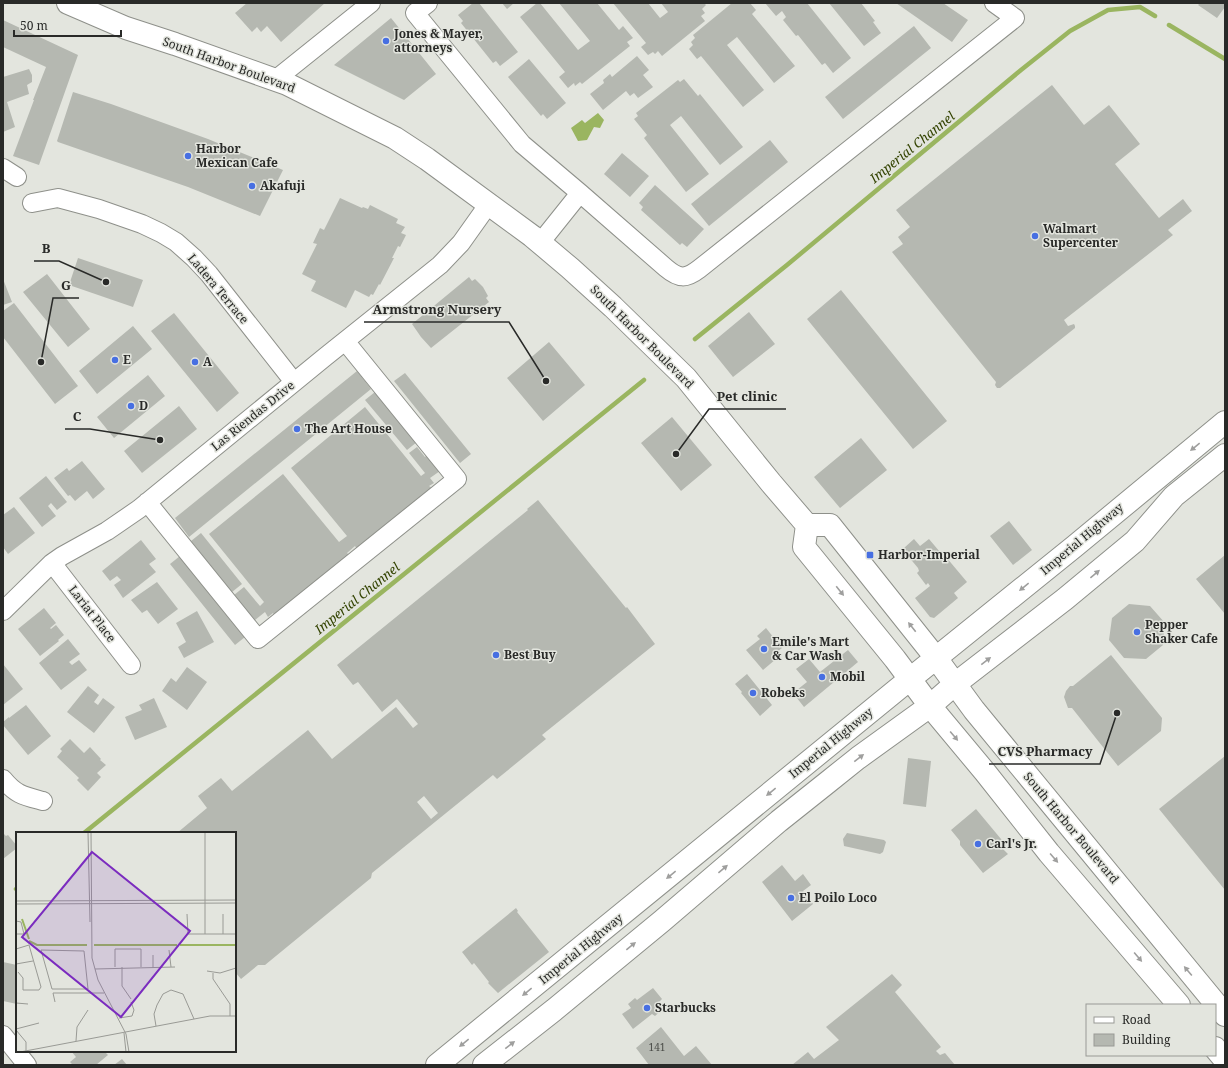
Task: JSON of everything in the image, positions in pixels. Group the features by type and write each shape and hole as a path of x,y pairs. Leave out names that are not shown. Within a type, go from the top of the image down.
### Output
{"main road":[{"name":"South Harbor Boulevard","path":"68,3 126,28 287,84 395,138 488,205 506,216 570,268 613,307 686,378 807,525 830,525 936,658 983,722 1216,1004"},
{"name":"Imperial Highway","path":"437,1065 1075,546 1225,422"},
{"path":"484,1065 662,921 779,821 858,758 930,706 955,684 1065,599 1135,542 1174,496 1225,455"},
{"path":"807,525 804,547 930,706 1050,853 1177,1004"},
{"path":"536,1024 542,1006 546,1000 603,953 607,943 603,931"},
{"name":"South Harbor Boulevard","path":"1216,1004 1225,1015"},
{"path":"1216,1049 1225,1060"}],"street":[{"path":"275,80 371,3"},
{"path":"428,3 415,13 522,144 580,192 669,271 679,277 690,276 1015,18 994,3"},
{"path":"540,243 580,192"},
{"name":"Ladera Terrace","path":"32,203 58,198 99,209 142,224 176,242 209,274 294,382"},
{"name":"Las Riendas Drive","path":"3,611 52,563 107,531 147,502 440,265 461,244 488,205"},
{"path":"147,502 258,639 457,479 345,341"},
{"name":"Lariat Place","path":"52,563 131,664"},
{"path":"3,779 12,790 21,795 43,801"},
{"path":"3,1036 16,1051"},
{"path":"17,1052 28,1065"}],"shaded area":[{"path":"598,113 604,120 600,128 594,127 587,140 578,141 571,128 582,120 585,123"}],"building":[{"path":"247,3 325,3 281,42 267,26 261,32 257,27 252,32 235,13"},
{"path":"473,3 479,3 518,52 500,66 496,61 493,63 461,23 463,21 458,15"},
{"path":"502,3 514,3 507,9"},
{"path":"537,3 540,3 578,50 590,41 559,3 597,3 619,30 623,26 633,38 627,42 630,46 582,84 580,82 575,86 574,83 568,88 559,77 565,72 520,17"},
{"path":"613,3 648,3 660,18 668,12 661,3 704,3 706,5 702,9 705,13 701,16 705,21 662,56 658,51 655,54 653,52 648,55 641,47 646,43"},
{"path":"732,3 750,3 756,10 752,14 795,66 774,83 737,37 727,45 764,90 743,107 701,56 697,59 689,49 693,45 691,42 695,38 693,35"},
{"path":"765,3 807,3 851,58 833,73 825,63 822,65 798,35 796,36 783,20 786,17 782,11 776,16"},
{"path":"829,3 861,3 875,21 873,22 881,33 864,46"},
{"path":"896,3 943,3 968,20 952,42"},
{"path":"1200,3 1225,3 1225,7 1217,18 1198,5"},
{"name":"Jones & Mayer, attorneys","path":"391,18 436,74 404,100 334,65"},
{"path":"3,20 78,55 39,165 13,156 46,67 3,47"},
{"path":"914,26 931,48 843,119 825,97"},
{"path":"637,56 649,70 643,75 653,87 638,98 634,93 630,96 626,91 603,110 590,94 604,83 603,80 610,74 612,77"},
{"path":"529,59 566,103 547,119 543,114 541,116 508,77"},
{"path":"29,69 32,75 32,82 27,85 29,94 7,102 15,127 3,132 3,77"},
{"path":"684,79 698,96 700,94 743,147 720,165 681,116 670,125 709,174 686,192 644,138 647,135 634,119 638,116 636,113 678,80 680,82"},
{"name":"Walmart Supercenter","path":"1052,85 1084,125 1109,105 1140,144 1115,164 1159,218 1183,199 1192,211 1168,230 1173,235 1064,320 1068,326 1074,324 1075,328 1000,388 997,388 995,385 996,382 892,252 903,244 898,237 910,227 896,210"},
{"path":"73,92 208,139 283,170 260,216 188,187 58,142 57,141"},
{"path":"770,140 788,162 709,226 691,204"},
{"path":"622,153 649,176 630,197 604,174"},
{"path":"655,185 704,229 687,247 682,243 680,245 641,210 643,207 639,203"},
{"path":"340,198 362,208 368,209 370,205 398,219 396,223 405,227 401,233 406,235 400,247 398,246 392,258 394,258 373,295 371,294 369,297 355,290 346,308 311,291 316,281 302,274 317,244 313,243 320,228 324,230"},
{"path":"78,258 143,280 133,307 69,285"},
{"path":"47,274 90,329 68,347 23,292"},
{"path":"469,277 472,281 475,279 483,287 488,296 486,298 489,302 431,348 412,324"},
{"path":"3,279 12,302 3,305"},
{"path":"841,290 947,421 913,449 807,319"},
{"path":"14,303 78,386 55,404 3,337 3,311"},
{"path":"749,312 775,344 733,377 708,346"},
{"name":"A","path":"174,313 239,393 217,412 151,331"},
{"name":"E","path":"133,326 152,349 97,394 79,371"},
{"path":"549,342 585,385 543,421 507,378"},
{"path":"357,371 371,389 189,537 175,518"},
{"path":"405,373 471,454 460,463 394,381"},
{"name":"D","path":"148,375 165,396 114,438 97,417"},
{"path":"375,392 417,442 407,450 365,400"},
{"path":"179,406 197,429 142,473 124,451"},
{"path":"365,407 421,476 425,473 409,453 417,447 425,457 427,455 440,471 430,478 434,483 429,486 432,488 357,549 355,546 347,553 349,555 274,615 273,613 268,617 265,612 255,620 234,595 244,587 260,606 264,602 209,534 283,474 339,542 347,536 291,468"},
{"path":"672,417 712,465 681,491 641,443"},
{"path":"861,438 887,470 840,508 814,477"},
{"path":"82,461 105,489 93,499 87,491 75,501 70,495 68,496 54,478 67,468 69,471"},
{"path":"46,476 67,502 57,510 51,503 48,506 56,516 42,527 19,498"},
{"path":"538,500 626,608 627,607 655,644 542,735 546,739 497,779 493,775 372,873 371,878 265,965 258,965 241,979 236,973 236,832 178,832 207,808 198,796 221,778 232,791 308,730 332,759 396,707 413,728 418,724 397,699 382,712 358,682 353,685 337,665 528,510 527,509","holes":["424,796 438,813 431,819 417,802"]},
{"path":"14,507 35,533 8,554 3,547 3,515"},
{"path":"1009,521 1032,550 1013,565 990,536"},
{"path":"201,533 242,584 232,592 191,541"},
{"path":"914,539 920,546 929,539 967,582 954,593 958,598 934,618 930,617 915,598 930,586 928,583 926,585 917,573 919,571 918,568 908,556 909,555 904,548"},
{"path":"141,540 156,559 149,564 156,572 123,598 114,585 121,580 117,576 110,581 102,571"},
{"path":"1225,555 1225,614 1196,579"},
{"path":"180,556 245,637 235,645 170,564"},
{"path":"157,582 178,609 158,624 147,610 142,613 131,600"},
{"name":"Pepper Shaker Cafe","path":"1129,604 1150,606 1165,623 1163,645 1146,659 1124,658 1109,640 1112,618"},
{"path":"44,608 56,623 50,628 51,629 56,625 64,635 58,640 59,641 40,656 18,629"},
{"path":"197,611 214,642 184,658 178,647 186,642 176,623"},
{"name":"Emile's Mart & Car Wash","path":"766,628 782,648 773,655 776,659 763,670 746,650 760,639 757,636"},
{"path":"68,639 80,654 69,662 72,665 79,660 87,670 61,690 39,663"},
{"name":"Mobil","path":"848,650 858,662 804,707 793,693 807,682 796,669 809,659 820,672"},
{"path":"1111,655 1162,718 1161,731 1118,766 1072,708 1068,708 1064,697 1070,686 1073,686"},
{"path":"3,664 23,689 3,705"},
{"path":"187,667 207,682 187,710 162,691 171,678 176,682"},
{"path":"747,674 772,705 760,716 735,684"},
{"path":"88,686 99,695 94,702 98,705 103,698 115,707 94,733 67,712"},
{"path":"154,698 167,727 135,740 125,717 142,710 139,705"},
{"path":"26,705 51,736 28,755 3,725 3,722"},
{"path":"70,739 84,753 90,747 106,765 97,773 101,777 88,791 77,780 79,778 57,757 62,751 60,749"},
{"path":"1225,756 1225,890 1159,809"},
{"path":"908,758 931,761 926,807 903,804"},
{"path":"976,809 1006,845 1003,849 1008,854 983,873 960,845 960,841 951,830"},
{"path":"3,833 6,836 8,835 16,845 16,849 3,859"},
{"path":"847,833 884,840 886,842 883,852 880,854 844,846 843,839"},
{"name":"El Poilo Loco","path":"782,865 795,881 803,874 811,885 803,891 813,904 792,921 762,882"},
{"path":"516,908 518,911 517,912 549,952 498,993 488,983 489,982 474,963 472,965 462,952"},
{"path":"3,962 16,965 16,1004 3,1001"},
{"path":"892,974 902,985 895,992 941,1047 936,1051 940,1055 945,1053 955,1065 792,1065 808,1052 814,1059 839,1040 826,1027"},
{"name":"Starbucks","path":"653,988 662,999 659,1002 664,1008 655,1016 652,1014 633,1029 622,1014 631,1008 628,1004 635,998 637,1000"},
{"path":"661,1027 684,1056 696,1046 712,1065 649,1065 636,1048"},
{"path":"72,1052 105,1052 108,1055 96,1065 73,1065 70,1062 76,1057"},
{"path":"122,1059 127,1065 114,1065"}],"waterway":[{"name":"Imperial Channel","path":"695,339 787,265 1070,31 1108,10 1140,7 1155,16"},
{"name":"Imperial Channel","path":"1169,25 1225,59"},
{"name":"Imperial Channel","path":"85,832 644,380"}],"place":[{"name":"Jones & Mayer, attorneys","path":"386,41"},
{"name":"Harbor Mexican Cafe","path":"188,156"},
{"name":"Akafuji","path":"252,186"},
{"name":"Walmart Supercenter","path":"1035,236"},
{"name":"B","path":"106,282"},
{"name":"E","path":"115,360"},
{"name":"G","path":"41,362"},
{"name":"A","path":"195,362"},
{"name":"Armstrong Nursery","path":"546,381"},
{"name":"D","path":"131,406"},
{"name":"The Art House","path":"297,429"},
{"name":"C","path":"160,440"},
{"name":"Pet clinic","path":"676,454"},
{"name":"Harbor-Imperial","path":"870,555"},
{"name":"Pepper Shaker Cafe","path":"1137,632"},
{"name":"Emile's Mart & Car Wash","path":"764,649"},
{"name":"Best Buy","path":"496,655"},
{"name":"Mobil","path":"822,677"},
{"name":"Robeks","path":"753,693"},
{"name":"CVS Pharmacy","path":"1117,713"},
{"name":"Carl's Jr.","path":"978,844"},
{"name":"El Poilo Loco","path":"791,898"},
{"name":"Starbucks","path":"647,1008"}]}
